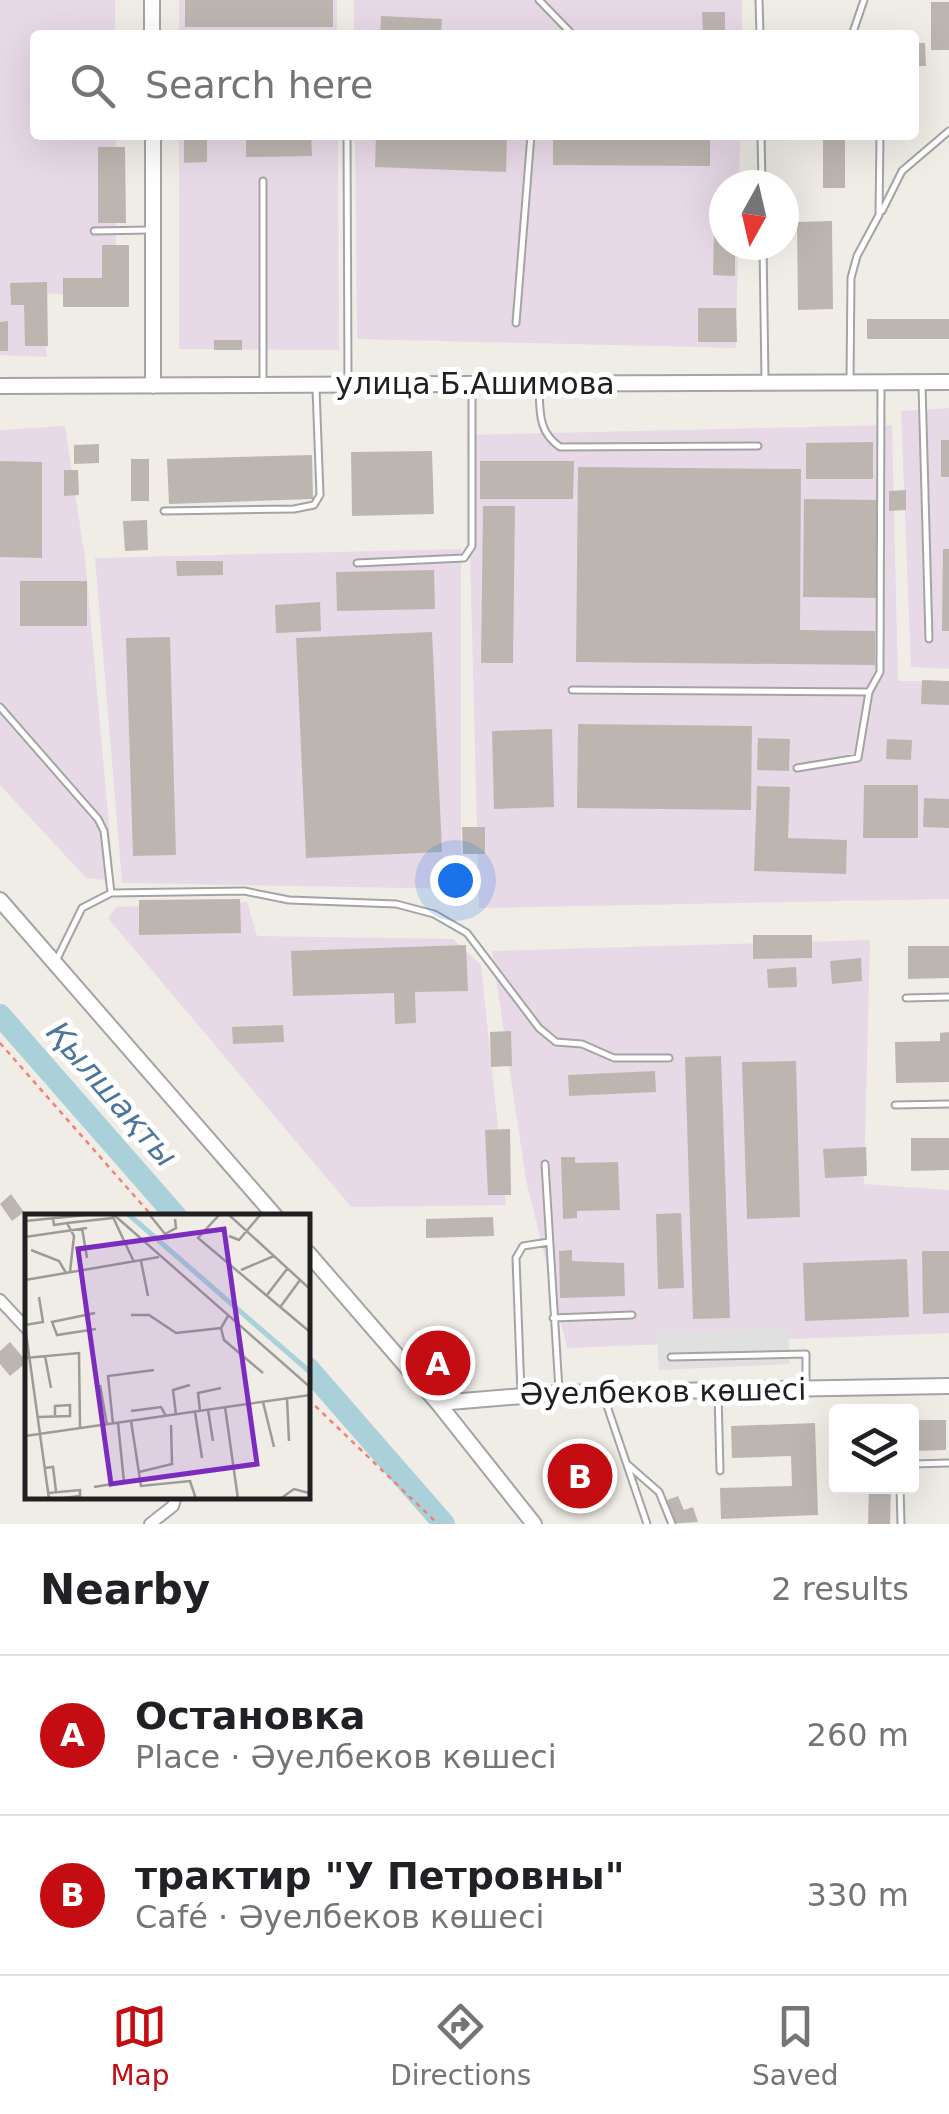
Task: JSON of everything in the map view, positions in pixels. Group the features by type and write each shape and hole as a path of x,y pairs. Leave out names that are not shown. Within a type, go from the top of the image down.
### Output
{"street":[{"path":"152,0 152,30"},
{"path":"152,140 153,386"},
{"name":"улица Б.Ашимова","path":"0,386 949,382"},
{"path":"0,900 274,1214"},
{"path":"310,1255 438,1404 534,1524"},
{"path":"0,1300 25,1327"},
{"name":"Әуелбеков көшесі","path":"438,1404 522,1394 949,1386"},
{"path":"150,1524 176,1499"}],"lane":[{"path":"538,0 568,30"},
{"path":"759,0 760,30"},
{"path":"854,30 864,0"},
{"path":"850,382 851,278 857,256 902,171 949,131"},
{"path":"347,140 348,385"},
{"path":"516,324 531,140"},
{"path":"761,140 762,170"},
{"path":"880,140 880,215"},
{"path":"262,385 263,181"},
{"path":"94,230 153,230"},
{"path":"763,260 765,383"},
{"path":"797,768 858,758 869,692 880,672 881,382"},
{"path":"922,382 928,639"},
{"path":"357,562 464,558 472,546 472,384"},
{"path":"538,384 542,426 547,438 560,447 758,446"},
{"path":"164,511 294,510 314,505 320,494 316,385"},
{"path":"572,690 869,692"},
{"path":"0,707 98,818 104,831 111,893"},
{"path":"56,964 82,908 111,893 244,891 289,900 376,902 434,914 467,933 550,1038 589,1046 611,1058 669,1058"},
{"path":"906,998 949,998"},
{"path":"895,1105 949,1104"},
{"path":"546,1164 559,1393"},
{"path":"522,1394 516,1258 522,1246 549,1242"},
{"path":"553,1318 632,1315"},
{"path":"670,1357 806,1354 806,1388"},
{"path":"718,1390 720,1471"},
{"path":"603,1393 647,1524"},
{"path":"626,1462 659,1492 672,1524"},
{"path":"919,1464 949,1463"},
{"path":"900,1494 900,1524"}],"path":[{"path":"0,1043 150,1214"},
{"path":"310,1401 438,1524"}],"shaded area":[{"path":"0,0 115,0 115,30 30,30 30,140 116,140 116,297 41,293 47,357 0,355"},
{"path":"179,0 337,0 337,30 179,30"},
{"path":"354,0 742,0 742,30 354,30"},
{"path":"179,140 338,140 339,350 179,349"},
{"path":"355,140 740,140 739,170 709,170 709,260 738,260 736,348 357,339"},
{"path":"949,408 949,669 911,667 901,411"},
{"path":"892,425 898,681 949,681 949,899 479,908 467,435"},
{"path":"65,426 85,558 114,881 86,878 0,785 0,430"},
{"path":"461,549 461,889 122,883 95,558"},
{"path":"247,902 257,936 453,939 481,965 506,1205 351,1207 108,918 116,907"},
{"path":"870,940 864,1184 949,1190 949,1333 567,1348 526,1180 492,951"},
{"path":"788,1328 790,1364 659,1370 657,1334"}],"building":[{"path":"185,0 333,0 333,27 185,27"},
{"path":"931,2 949,2 949,50 931,50"},
{"path":"702,12 725,12 725,30 703,30"},
{"path":"381,16 442,19 441,30 380,30"},
{"path":"919,43 925,43 926,66 919,66"},
{"path":"184,140 207,140 207,162 184,163"},
{"path":"246,140 311,140 312,156 246,157"},
{"path":"376,140 507,140 506,172 375,167"},
{"path":"553,140 710,140 710,166 553,165"},
{"path":"823,140 845,140 845,188 823,188"},
{"path":"98,147 125,147 126,223 98,223"},
{"path":"832,221 833,309 798,310 799,222"},
{"path":"102,245 129,245 129,307 63,307 63,278 102,278"},
{"path":"713,260 735,260 735,276 713,275"},
{"path":"47,282 48,346 25,346 24,305 11,305 10,283"},
{"path":"698,308 736,308 737,342 698,342"},
{"path":"867,319 949,319 949,339 867,339"},
{"path":"8,321 8,351 0,351 0,322"},
{"path":"214,340 242,340 242,350 214,350"},
{"path":"941,440 949,440 949,477 941,477"},
{"path":"873,442 873,479 806,479 806,443"},
{"path":"99,444 99,463 74,464 74,445"},
{"path":"432,451 434,514 352,516 351,452"},
{"path":"312,455 313,499 169,504 167,459"},
{"path":"131,459 149,459 149,501 131,501"},
{"path":"0,461 42,462 42,558 0,557"},
{"path":"480,461 574,461 573,499 480,499"},
{"path":"578,467 801,469 800,630 875,631 875,665 576,662"},
{"path":"64,470 78,470 79,495 64,496"},
{"path":"906,490 906,510 889,511 889,491"},
{"path":"804,499 880,500 879,598 803,597"},
{"path":"483,506 515,506 513,663 481,663"},
{"path":"147,520 148,550 125,551 123,521"},
{"path":"943,549 949,549 949,631 942,631"},
{"path":"176,561 223,561 223,575 177,576"},
{"path":"434,570 435,609 337,611 336,572"},
{"path":"20,581 87,581 87,626 20,626"},
{"path":"320,602 321,631 276,633 275,605"},
{"path":"432,632 442,852 306,858 296,638"},
{"path":"170,637 176,855 133,856 126,638"},
{"path":"922,680 949,681 949,705 921,704"},
{"path":"578,724 752,726 751,810 577,808"},
{"path":"552,729 554,807 494,809 492,731"},
{"path":"758,738 790,739 789,771 757,770"},
{"path":"887,739 912,740 911,760 886,759"},
{"path":"864,785 918,785 918,838 863,838"},
{"path":"757,786 790,787 788,838 847,840 846,874 754,871"},
{"path":"924,798 949,799 949,828 923,827"},
{"path":"462,827 485,827 485,854 463,854"},
{"path":"240,899 241,933 139,935 139,900"},
{"path":"753,935 812,935 812,958 753,959"},
{"path":"466,945 468,991 415,992 416,1023 395,1024 394,993 293,996 291,951"},
{"path":"908,946 949,946 949,978 908,979"},
{"path":"861,958 862,981 832,984 830,961"},
{"path":"796,967 797,987 768,988 767,969"},
{"path":"283,1025 284,1042 233,1044 232,1027"},
{"path":"511,1031 512,1066 491,1067 490,1032"},
{"path":"949,1032 949,1082 896,1083 895,1042 940,1041 940,1033"},
{"path":"721,1056 730,1318 693,1319 685,1057"},
{"path":"796,1061 800,1217 747,1219 742,1062"},
{"path":"655,1071 656,1092 569,1096 568,1075"},
{"path":"510,1129 511,1195 488,1195 485,1130"},
{"path":"911,1138 949,1138 949,1170 911,1171"},
{"path":"866,1147 867,1176 825,1178 823,1149"},
{"path":"561,1157 575,1157 575,1163 618,1162 620,1210 577,1211 577,1218 563,1219"},
{"path":"11,1194 24,1212 12,1221 0,1204"},
{"path":"681,1213 684,1288 658,1289 656,1214"},
{"path":"493,1217 494,1236 426,1238 426,1219"},
{"path":"572,1250 572,1261 624,1263 625,1296 560,1298 559,1251"},
{"path":"922,1251 949,1251 949,1313 923,1314"},
{"path":"907,1259 909,1317 805,1321 803,1263"},
{"path":"10,1342 25,1364 10,1376 0,1364 0,1351"},
{"path":"433,1347 455,1368 444,1379 422,1357"},
{"path":"919,1420 946,1420 946,1450 919,1451"},
{"path":"815,1423 818,1515 721,1519 720,1488 792,1486 791,1456 732,1458 731,1426"},
{"path":"590,1454 599,1492 571,1499 562,1461"},
{"path":"869,1494 891,1494 890,1524 868,1524"},
{"path":"678,1496 684,1510 693,1507 698,1522 667,1524 659,1503"}],"waterway":[{"name":"Қылшақты","path":"0,1015 174,1214"},
{"name":"Қылшақты","path":"310,1370 444,1524"}],"place":[{"name":"Остановка","path":"438,1363"},
{"name":"трактир \"У Петровны\"","path":"580,1476"}]}
